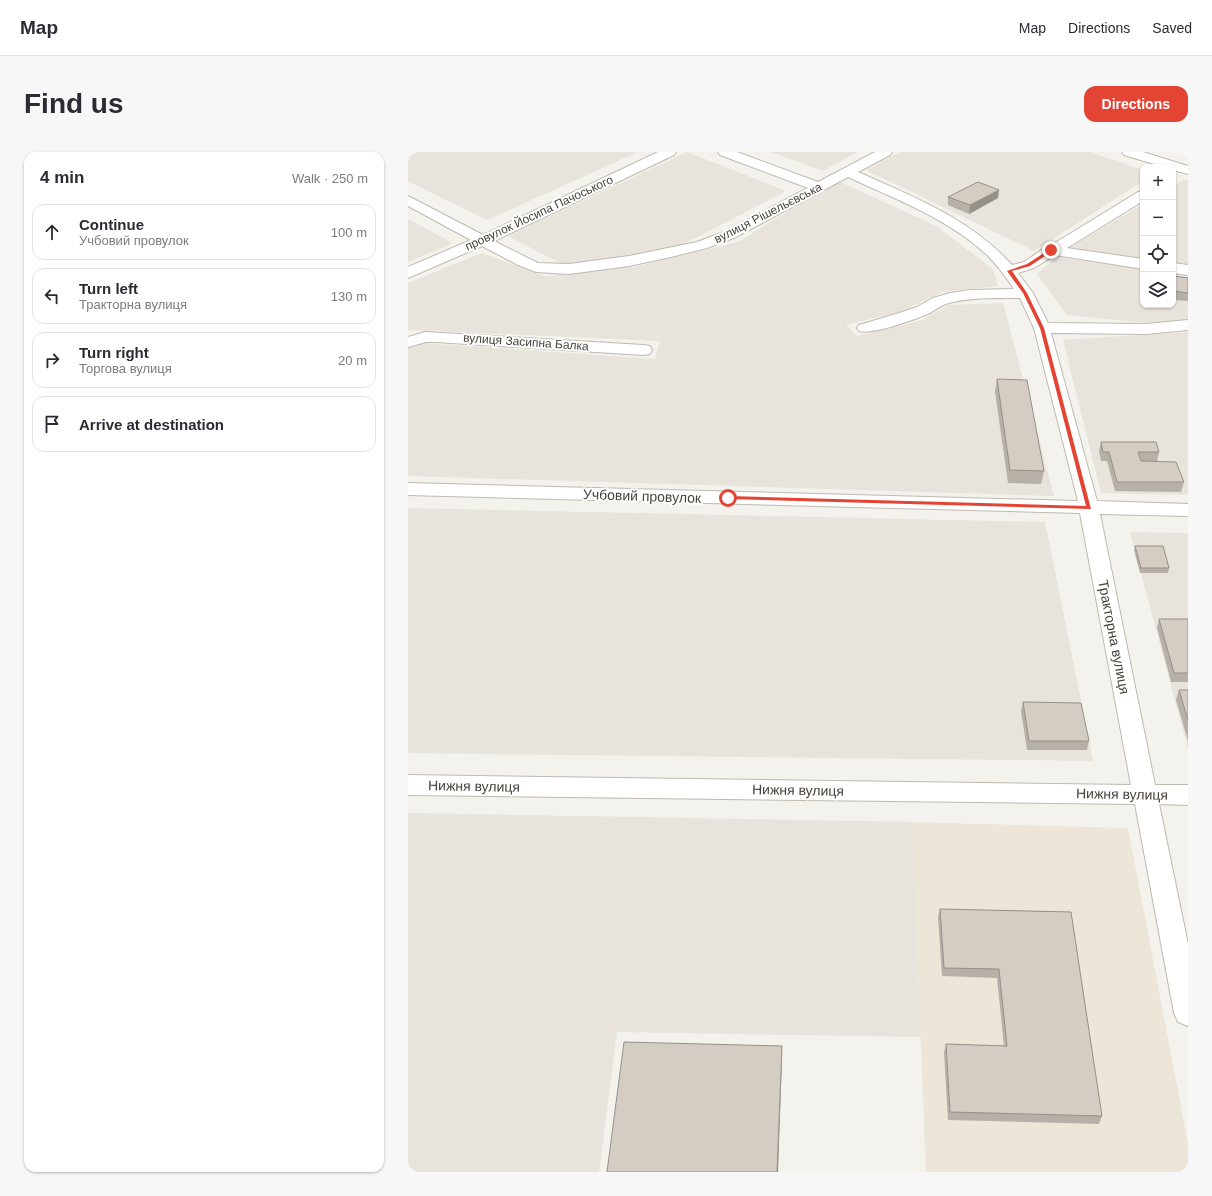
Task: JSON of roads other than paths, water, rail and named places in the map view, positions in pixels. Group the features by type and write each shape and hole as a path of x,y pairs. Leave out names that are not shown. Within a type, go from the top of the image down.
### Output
{"street":[{"name":"провулок Йосипа Пачоського","path":"408,273 484,240 669,152"},
{"path":"725,152 819,187"},
{"name":"вулиця Рішельєвська","path":"408,200 484,240 512,257 536,267 569,269 629,261 702,245 730,234 885,152"},
{"path":"1129,152 1187,169"},
{"path":"1176,175 1187,169"},
{"name":"Тракторна вулиця","path":"848,172 921,205 967,232 992,252 1009,271 1025,293 1042,328 1089,508 1188,1013"},
{"path":"1009,271 1029,265 1051,250 1140,197"},
{"path":"1051,250 1140,264"},
{"path":"1176,268 1188,270"},
{"path":"865,328 905,317 926,309 938,301 982,294 1025,293"},
{"path":"1042,328 1146,329 1188,325"},
{"name":"вулиця Засипна Балка","path":"408,342 425,337 436,336 644,350"},
{"name":"Учбовий провулок","path":"408,489 1188,510"},
{"name":"Нижня вулиця","path":"408,785 1188,795"}]}
